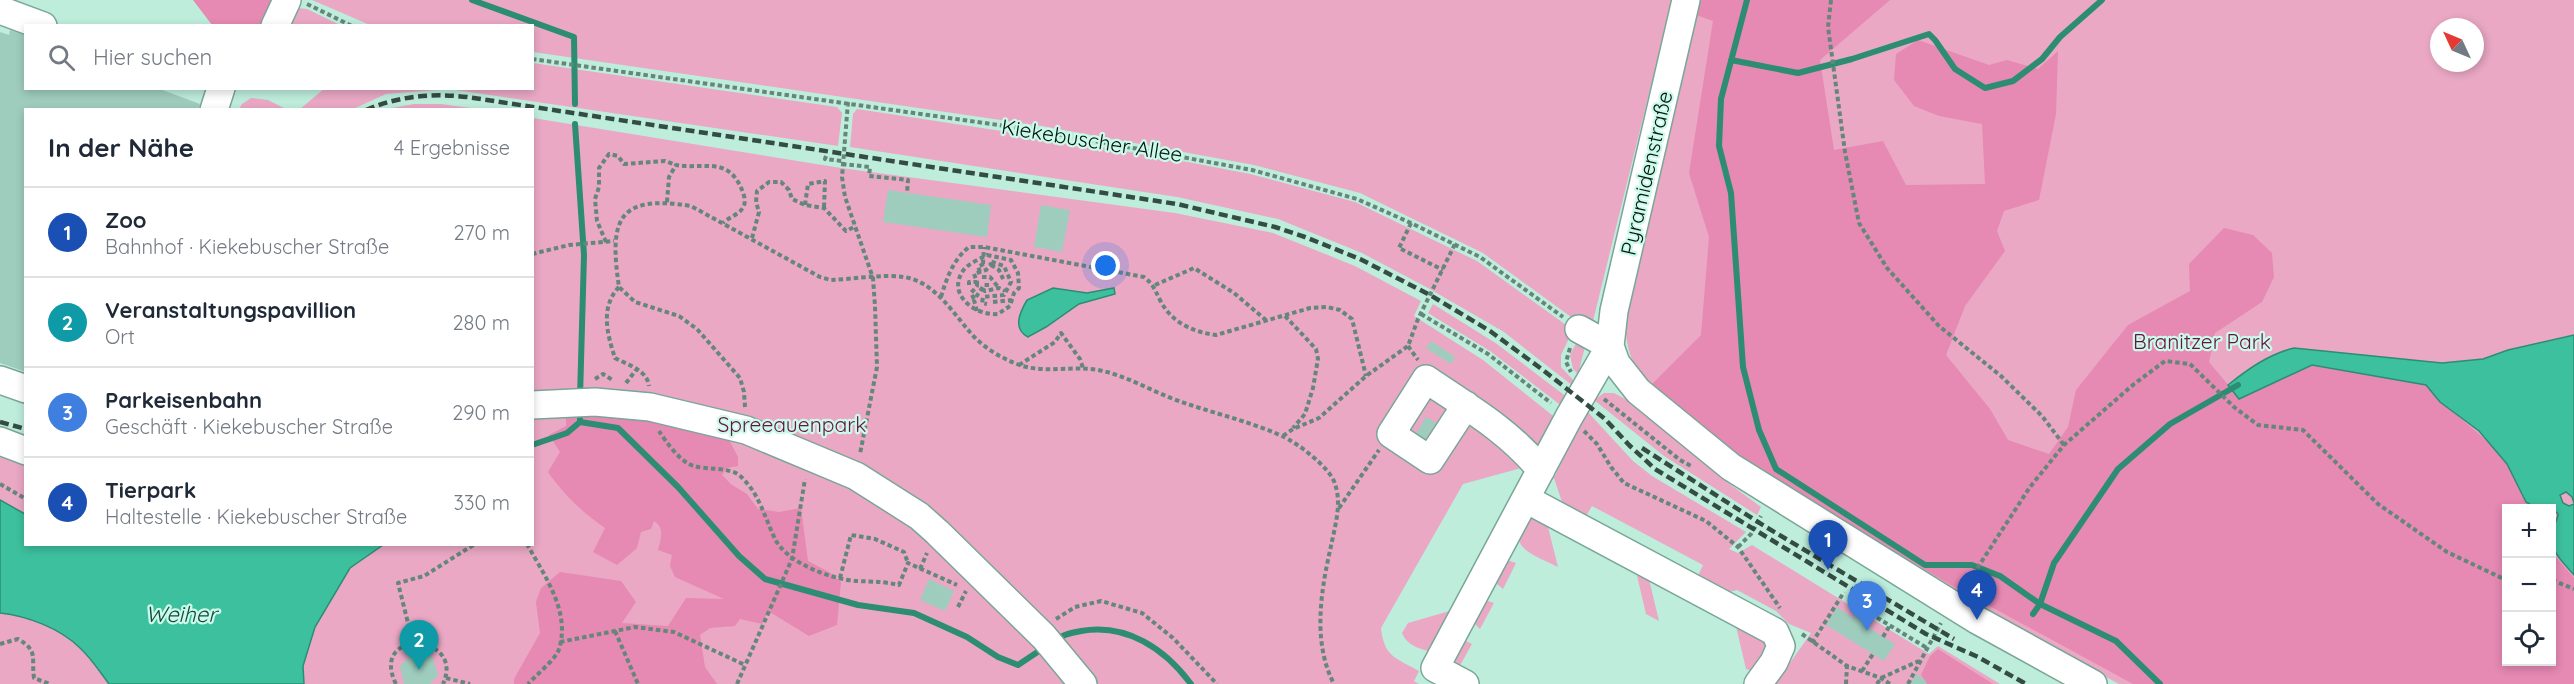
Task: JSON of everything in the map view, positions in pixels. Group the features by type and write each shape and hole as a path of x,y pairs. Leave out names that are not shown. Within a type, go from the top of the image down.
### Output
{"street":[{"path":"276,24 287,0"},
{"name":"Pyramidenstraße","path":"1610,346 1614,311 1686,0"},
{"path":"0,10 38,24"},
{"path":"215,108 222,90"},
{"path":"1579,329 1610,346 1616,363 1638,391 1731,467 1977,621 2093,684"},
{"path":"1465,684 1435,668 1569,417 1610,346"},
{"path":"1466,405 1430,460 1391,434 1426,379 1466,405 1491,433 1522,446 1541,470"},
{"path":"0,380 24,388"},
{"path":"534,405 589,402 650,408 746,430 856,476 919,516 1046,641 1083,684"},
{"path":"0,441 24,450"},
{"path":"1526,499 1775,632 1781,646 1774,662 1758,684"}],"path":[{"path":"298,0 348,24"},
{"path":"1831,0 1828,27 1845,152 1859,223 1887,268 1932,318 2001,376 2042,416 2064,445"},
{"name":"Kiekebuscher Allee","path":"534,58 1041,131 1240,167 1357,199 1455,244 1480,256 1579,329"},
{"path":"848,102 842,162 844,197 873,278 877,367 856,476"},
{"path":"606,242 597,221 595,199 599,187 598,168 609,154 618,156 624,164 665,161 676,165 716,166 728,171 739,184 745,198 742,209 723,223"},
{"path":"825,156 825,159 870,167 869,176 908,180 907,193"},
{"path":"668,202 669,177 676,165"},
{"path":"805,205 808,184 825,181 824,208"},
{"path":"752,238 759,212 756,202 757,191 770,182 781,182 789,190 792,199 805,205 824,208 846,231 856,226"},
{"path":"746,430 744,392 740,378 725,358 697,329 680,316 635,302 619,287 614,241 622,219 630,209 645,203 668,202 691,206 820,277 831,280 904,277 941,297 970,333 992,351 1019,365 1103,371 1177,400 1283,436 1318,461 1335,482 1339,509 1325,573 1320,615 1322,647 1334,684"},
{"path":"1411,223 1399,248 1443,270"},
{"path":"534,254 569,245 614,241"},
{"path":"1283,436 1319,418 1366,376 1408,346 1455,244"},
{"path":"941,297 958,256 969,246 1144,277 1155,285 1169,313 1179,323 1200,333 1216,335 1268,322 1310,308 1328,307 1340,310 1352,319 1366,376"},
{"path":"981,274 978,267 984,264 984,247"},
{"path":"998,255 1011,260 1015,265 1020,282 1010,306 1004,311 993,314 977,311 967,304 959,284 960,275 966,267 984,256 998,255"},
{"path":"990,277 990,261 999,263 1008,272 1011,282 1004,295 991,300"},
{"path":"981,274 990,266"},
{"path":"990,266 999,270 1004,281"},
{"path":"966,267 974,274 977,282 977,286 971,293 977,311"},
{"path":"1155,285 1194,268 1234,292 1268,322"},
{"path":"974,274 990,277 999,288 1005,291"},
{"path":"969,285 969,282 977,282"},
{"path":"974,300 984,285 989,285"},
{"path":"619,287 612,294 606,313 611,345 615,358 642,372 648,380 650,408 655,425 666,442 692,466 736,473 748,484 764,509 776,540 792,559 840,578 859,581 878,580 899,585 908,563 904,552 875,539 851,534 840,578"},
{"path":"982,289 990,292 999,288"},
{"path":"987,304 982,303 982,298 1012,300"},
{"path":"991,300 993,314"},
{"path":"1421,314 1488,354 1569,417 1597,444 1624,483 1706,521 1738,547 1764,582 1785,618"},
{"path":"1285,316 1316,349 1318,359 1313,388 1305,414 1293,429"},
{"path":"1579,329 1566,362 1571,372 1587,385"},
{"path":"1019,365 1055,342 1061,333 1080,359 1083,368"},
{"path":"1972,577 2030,487 2064,445 2134,384 2165,361 2190,364 2234,407 2258,425 2304,430 2378,504 2447,552 2502,578"},
{"path":"1339,509 1391,434"},
{"path":"737,684 792,559 809,458"},
{"path":"0,484 24,498"},
{"path":"1738,547 1751,534 1761,516"},
{"path":"413,642 398,583 424,576 472,546"},
{"path":"528,546 559,607 560,642 559,651 528,684"},
{"path":"908,563 967,589 958,607"},
{"path":"2556,582 2574,589"},
{"path":"1812,643 1844,592"},
{"path":"1046,641 1076,607 1101,601 1142,613 1173,638 1217,684"},
{"path":"1874,610 1876,617 1927,648"},
{"path":"1908,684 1945,618"},
{"path":"1883,637 1890,626"},
{"path":"560,642 635,627 674,632 745,664"},
{"path":"615,631 638,684"},
{"path":"1799,632 1847,666 1862,670 1890,684"},
{"path":"0,645 18,639 30,646 33,654 34,678 50,684"},
{"path":"396,684 390,671 392,658 399,650 413,642 427,644 437,650 444,662 446,678 443,684"},
{"path":"1862,670 1873,654"},
{"path":"1877,684 1881,678 1919,661"},
{"path":"1846,684 1847,666"},
{"path":"446,678 470,684"}],"green space":[{"path":"193,0 271,0 275,8 267,24 211,24"},
{"path":"312,0 1672,0 1593,321 1578,322 1483,253 1360,193 1254,165 1042,126 534,52 534,24 368,24"},
{"name":"Branitzer Park","path":"1696,0 2574,0 2574,684 2119,684 1947,591 1646,384 1629,350 1625,314"},
{"path":"1700,0 1890,0 1820,60 1834,150 1883,141 1906,185 1985,184 1982,124 1939,116 1914,106 1894,80 1896,54 1918,40 1989,65 2007,60 2038,69 2058,51 2056,114 2039,200 2004,211 1997,231 2005,251 1965,306 1946,355 1990,409 2008,440 2049,454 2068,427 2076,390 2128,325 2190,291 2189,264 2224,228 2253,235 2272,253 2274,277 2262,302 2215,333 2209,362 2239,398 2312,365 2426,385 2435,396 2497,452 2510,469 2524,497 2531,504 2502,504 2502,666 2556,666 2556,557 2574,578 2574,684 2133,684 1951,585 1736,455 1651,385 1701,335 1709,237 1689,173 1713,21 1696,15"},
{"path":"297,8 307,9 338,24 287,24"},
{"path":"534,63 837,107 842,113 838,146 456,90 534,90"},
{"path":"323,90 436,90 386,94 355,108 301,108"},
{"path":"251,98 268,100 284,108 240,108"},
{"path":"414,104 441,104 471,108 392,108"},
{"path":"857,109 1193,163 1250,174 1355,202 1477,261 1573,330 1561,355 1561,367 1575,382 1573,386 1504,332 1428,288 1362,253 1278,219 1177,197 850,147 853,114"},
{"name":"Spreeauenpark","path":"534,118 841,168 1175,213 1273,233 1355,266 1421,301 1414,316 1483,360 1557,419 1532,465 1463,484 1381,628 1385,645 1392,656 1419,671 1414,681 1419,684 0,684 0,429 24,437 24,546 534,546"},
{"path":"1433,304 1497,344 1568,398 1563,407 1490,351 1428,313"},
{"path":"1580,336 1586,343 1578,374 1573,369 1570,355"},
{"path":"1604,393 1614,393 1629,401 1713,463 1720,477 1761,507 1757,515 1664,456 1594,400"},
{"path":"566,410 620,410 727,436 738,457 738,466 727,468 722,475 732,485 747,494 758,509 779,512 801,508 808,561 829,572 841,582 837,625 809,636 768,611 762,624 740,619 735,626 710,628 700,635 705,667 717,684 514,684 514,679 540,633 536,602 541,588 560,572 621,581 636,602 622,623 668,626 686,598 724,599 675,577 670,566 672,555 658,550 661,530 654,521 651,529 641,532 637,548 617,565 593,552 605,528 574,503 548,472 560,452 549,435 566,426"},
{"path":"1586,410 1633,461 1652,476 1746,532 1729,549 1738,553 1752,545 1929,654 1938,646 2000,684 1775,684 1811,633 1789,624 1776,611 1737,590 1726,593 1697,578 1703,565 1592,506 1585,518 1562,502 1554,478"},
{"path":"1533,515 1546,519 1558,567 1530,553 1520,543 1521,530"},
{"path":"1510,561 1516,563 1503,589 1497,584 1495,578 1504,563"},
{"path":"1635,567 1648,575 1659,621 1646,614"},
{"path":"1488,601 1494,603 1480,629 1473,618 1482,603"},
{"path":"1453,610 1434,647 1428,651 1412,645 1402,633 1408,623"},
{"path":"1735,622 1767,640 1770,650 1752,671 1746,669"},
{"path":"1466,641 1472,644 1458,669 1451,658 1460,643"},
{"path":"1938,649 1993,684 1927,684 1921,675 1930,656"}],"water":[{"path":"1053,288 1087,293 1114,288 1115,294 1079,304 1028,337 1020,330 1019,325 1024,305 1027,300"},
{"path":"2574,335 2574,503 2572,497 2566,492 2560,495 2563,503 2569,506 2574,504 2574,575 2556,552 2558,514 2556,504 2526,502 2507,464 2479,431 2440,402 2426,385 2312,365 2239,399 2228,385 2259,363 2294,348 2442,363 2483,359 2508,350"},
{"name":"Weiher","path":"0,500 24,513 24,546 382,546 350,568 315,627 303,666 304,684 109,684 84,652 63,635 32,620 0,613"}],"building":[{"path":"10,30 24,34 24,90 162,90 200,104 199,108 24,108 24,371 0,363 0,32 9,35"},
{"path":"888,190 991,205 987,237 883,222"},
{"path":"1041,205 1070,210 1062,252 1034,247"},
{"path":"1431,341 1455,357 1451,364 1426,348"},
{"path":"1426,417 1436,423 1424,441 1415,435"},
{"path":"929,579 954,591 945,611 920,600"},
{"path":"1837,607 1853,618 1856,614 1869,622 1866,626 1895,644 1884,661 1826,625"},
{"path":"415,651 432,656 438,675 430,684 404,684 400,666"},
{"path":"1916,674 1924,679 1927,684 1911,684"}],"waterway":[{"path":"472,0 574,37 575,104"},
{"path":"1747,0 1721,99 1719,146 1731,193 1743,367 1759,430 1776,469 1925,565 1972,565 2000,576 2040,604 2116,641 2160,684"},
{"path":"1731,60 1798,73 1852,59 1929,34 1955,69 1985,88 2013,81 2042,59 2060,37 2102,0"},
{"path":"575,124 584,255 580,397"},
{"path":"2033,614 2040,604 2054,563 2118,469 2170,424 2238,385"},
{"path":"534,444 567,433 580,422 580,419"},
{"path":"580,422 618,428 678,487 739,556 765,579 858,605 914,613 967,637 998,657 1018,665 1045,647"},
{"path":"1055,640 1061,636 1081,631 1114,631 1129,635 1157,650 1181,671 1191,684"}],"railway":[{"path":"371,108 415,97 441,95 467,97 1177,204 1275,227 1305,237 1360,259 1430,295 1490,331 1605,419 1655,469 1926,634 1978,657 2026,684"},
{"path":"0,422 24,428"},
{"path":"1642,448 1766,527 1954,639"}],"place":[{"name":"Zoo","path":"1828,570"},
{"name":"Tierpark","path":"1977,620"},
{"name":"Parkeisenbahn","path":"1867,631"},
{"name":"Veranstaltungspavillion","path":"419,670"}]}
